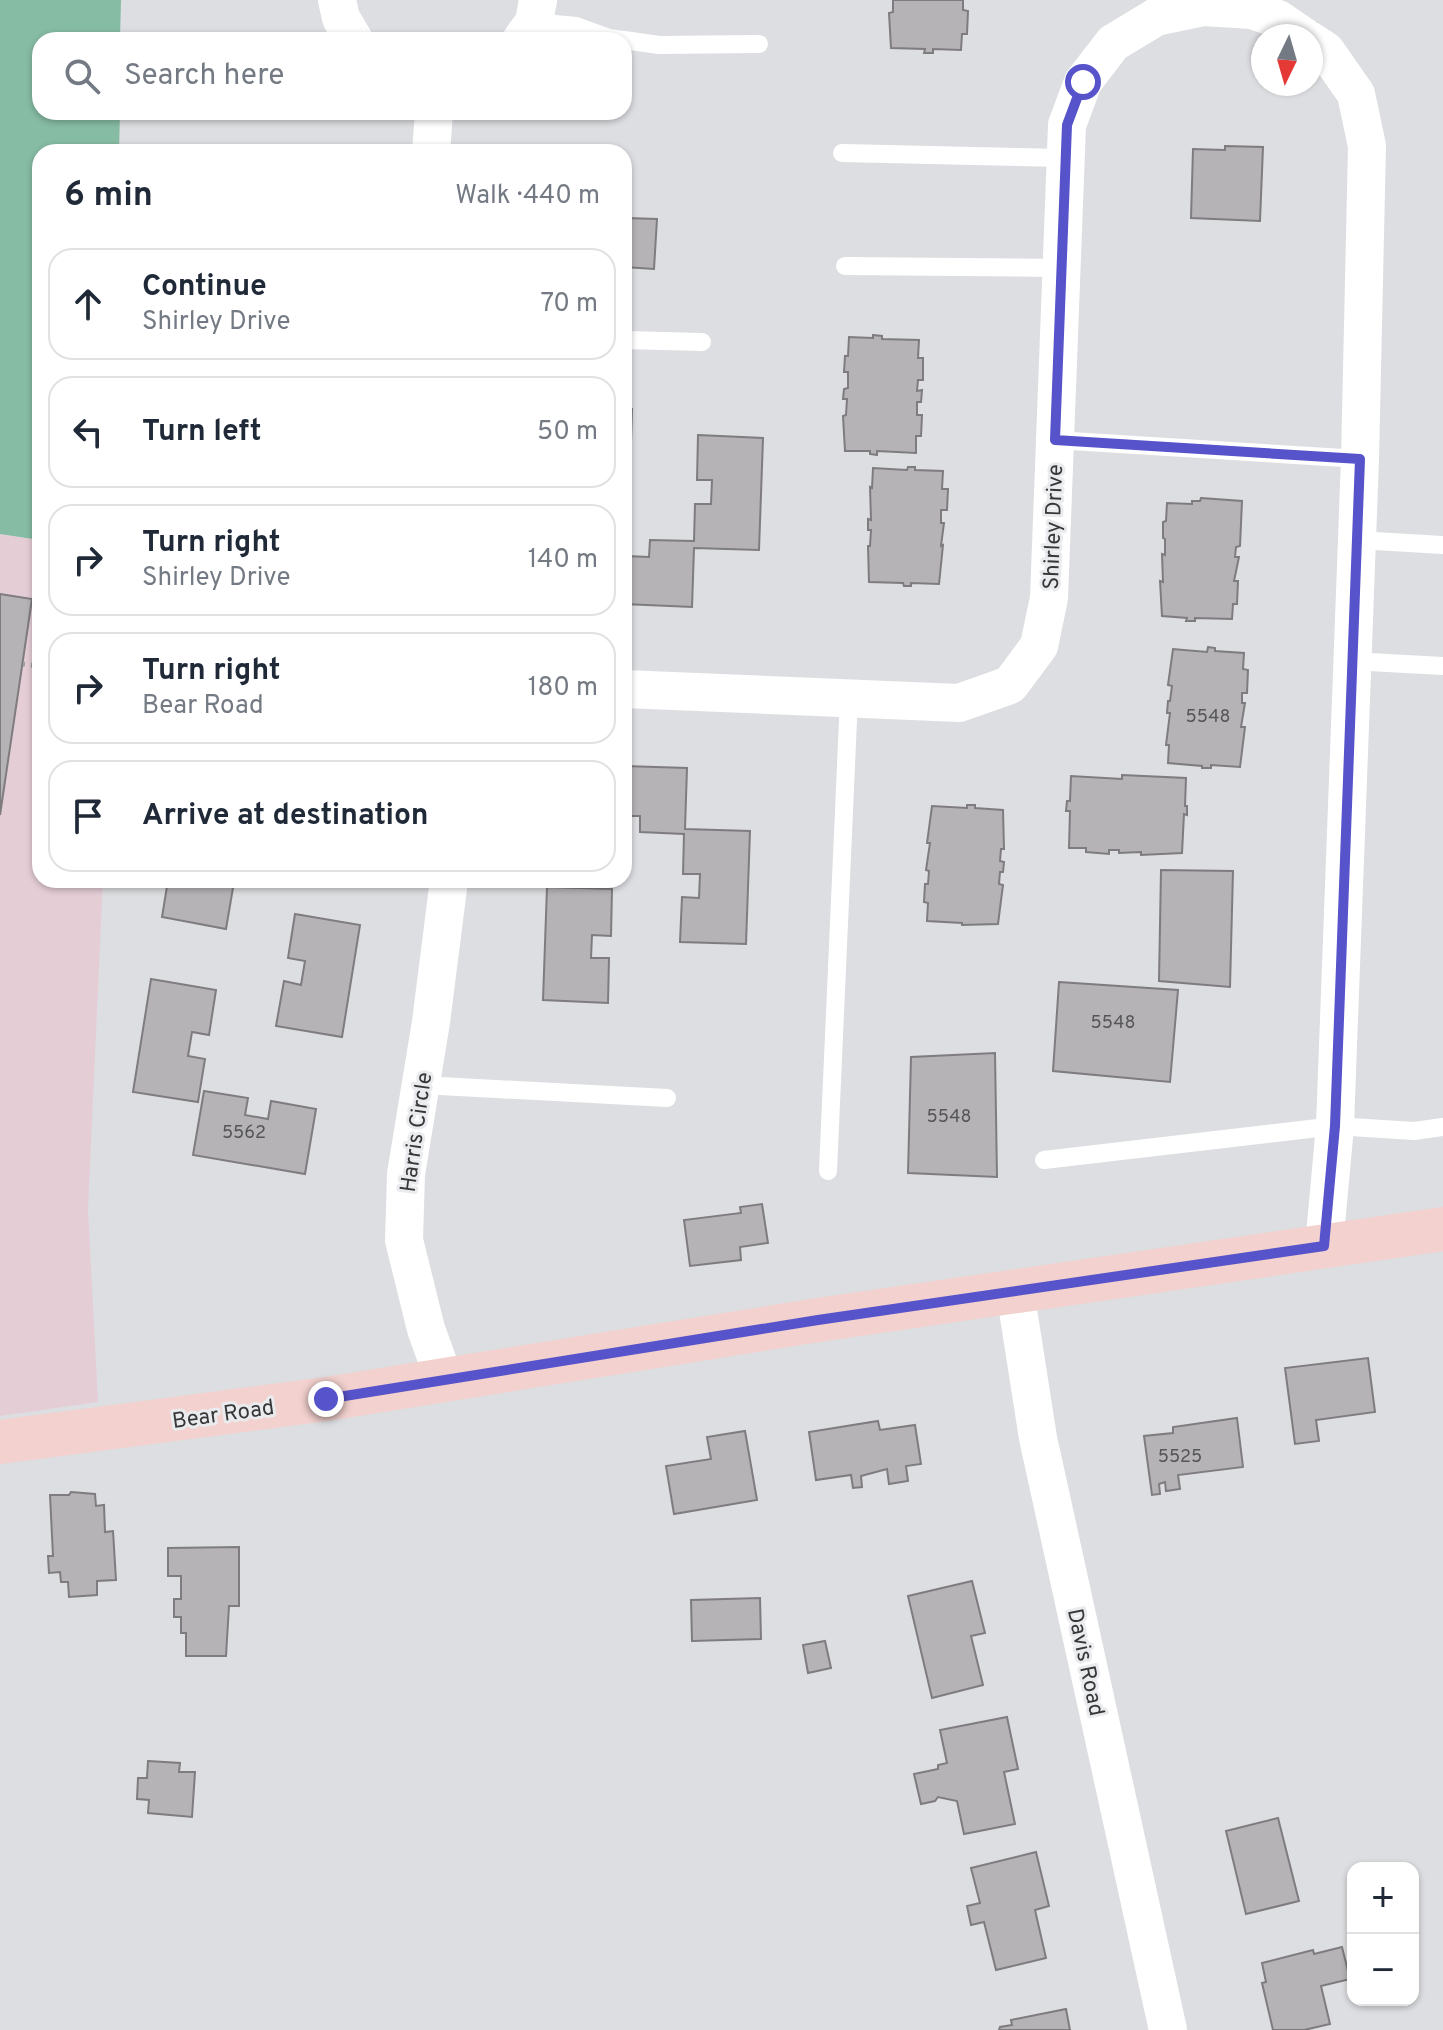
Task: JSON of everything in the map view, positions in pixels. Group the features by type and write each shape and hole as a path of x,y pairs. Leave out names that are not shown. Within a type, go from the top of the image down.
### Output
{"main road":[{"name":"Bear Road","path":"0,1442 326,1399 1015,1291 1443,1229"}],"street":[{"path":"337,0 341,18 349,32"},
{"name":"Shirley Drive","path":"632,689 959,703 1010,685 1039,646 1049,598 1067,125 1083,82 1113,43 1156,17 1204,7 1252,10 1290,18"},
{"path":"1323,49 1356,94 1367,146 1360,459 1335,1126 1324,1246"},
{"path":"432,144 433,120"},
{"name":"Harris Circle","path":"444,1379 426,1329 404,1240 406,1174 448,888"},
{"name":"Davis Road","path":"1015,1291 1038,1438 1168,2030"}],"lane":[{"path":"531,21 576,26 592,32"},
{"path":"632,41 659,45 759,44"},
{"path":"842,153 1065,158"},
{"path":"845,266 1061,268"},
{"path":"632,340 702,342"},
{"path":"1055,440 1360,459"},
{"path":"1357,540 1443,545"},
{"path":"1351,661 1443,666"},
{"path":"828,1171 849,698"},
{"path":"421,1085 667,1098"},
{"path":"1044,1160 1335,1126 1414,1131 1443,1127"}],"path":[{"path":"23,664 32,665"}],"shaded area":[{"path":"0,534 32,539 32,888 103,888 88,1209 98,1402 0,1416"}],"green space":[{"path":"0,0 121,0 120,32 32,32 32,120 120,120 119,144 32,144 32,539 0,534"}],"building":[{"path":"893,0 963,0 963,10 968,11 967,34 962,34 961,50 933,49 933,53 924,53 925,49 891,48 889,13 893,12"},
{"path":"1225,146 1263,147 1260,221 1191,218 1193,149 1225,150"},
{"path":"632,218 657,219 654,269 632,268"},
{"path":"873,335 882,336 882,339 919,340 918,358 923,358 923,380 918,380 917,391 922,390 921,402 917,402 917,415 922,415 921,436 916,436 916,453 877,451 877,455 870,454 870,451 845,451 843,416 846,415 847,399 843,399 844,389 848,388 848,372 844,372 849,337 873,338"},
{"path":"698,435 763,438 759,550 694,548 692,607 632,604 632,556 649,557 650,540 694,541 695,504 711,504 712,480 697,480"},
{"path":"908,467 943,471 942,489 948,489 947,510 941,510 941,523 944,523 939,584 911,583 911,586 904,586 903,583 869,582 871,530 868,530 868,519 871,520 873,468 907,470"},
{"path":"1201,498 1242,501 1240,546 1236,547 1235,557 1239,557 1234,581 1238,581 1237,604 1233,604 1232,619 1195,618 1195,621 1186,621 1187,618 1162,616 1160,581 1163,582 1163,522 1166,521 1167,503 1192,504 1192,501 1200,501"},
{"path":"0,594 32,599 0,815"},
{"path":"1208,647 1215,648 1215,651 1244,653 1243,669 1248,670 1247,693 1242,693 1242,703 1245,703 1241,727 1245,727 1240,767 1211,765 1211,768 1202,768 1168,763 1169,745 1166,745 1170,713 1167,713 1172,686 1168,685 1173,649 1207,652"},
{"path":"632,766 687,768 685,829 750,831 746,944 680,942 682,897 699,898 700,874 683,874 684,834 640,832 640,816 632,816"},
{"path":"1122,775 1186,778 1187,815 1184,814 1182,853 1141,855 1141,852 1109,850 1109,854 1086,852 1086,848 1069,848 1070,811 1066,811 1067,801 1070,801 1071,776 1122,779"},
{"path":"967,805 1003,810 1004,849 1001,849 1000,861 1004,862 999,884 1003,885 998,924 962,925 927,921 928,903 924,902 925,884 928,884 929,871 926,870 930,843 927,843 932,806 967,808"},
{"path":"1161,870 1233,871 1230,987 1159,981"},
{"path":"167,888 233,888 226,929 162,917"},
{"path":"547,888 612,889 611,936 592,935 591,958 609,958 608,1003 543,1000"},
{"path":"295,914 360,925 342,1037 276,1026 284,981 301,985 305,961 288,958"},
{"path":"151,979 216,990 209,1035 192,1032 188,1056 205,1059 198,1102 133,1092"},
{"path":"1059,982 1178,990 1170,1082 1053,1071"},
{"path":"995,1053 997,1177 908,1173 911,1057"},
{"path":"204,1091 248,1098 245,1115 268,1119 271,1101 316,1109 305,1174 193,1155"},
{"path":"762,1204 768,1243 740,1247 741,1260 690,1266 684,1220 741,1213 740,1207"},
{"path":"1368,1358 1375,1412 1316,1420 1319,1441 1295,1444 1285,1368"},
{"path":"1237,1418 1243,1467 1178,1475 1180,1489 1166,1491 1165,1482 1159,1484 1160,1494 1152,1495 1144,1436 1173,1433 1173,1427"},
{"path":"878,1421 880,1430 915,1425 921,1464 906,1466 908,1481 889,1484 887,1469 861,1476 862,1487 853,1488 851,1475 816,1480 809,1432"},
{"path":"745,1431 757,1500 674,1514 666,1466 711,1459 707,1437"},
{"path":"71,1492 95,1494 96,1506 104,1505 105,1532 113,1531 116,1580 97,1581 97,1595 69,1597 68,1582 61,1582 60,1572 49,1573 48,1556 53,1556 50,1495 69,1495"},
{"path":"239,1547 239,1606 229,1606 226,1656 186,1656 186,1633 181,1633 181,1617 174,1617 174,1599 181,1599 181,1576 168,1576 168,1548"},
{"path":"972,1581 985,1633 971,1636 983,1685 932,1698 908,1596"},
{"path":"760,1598 761,1639 692,1641 691,1600"},
{"path":"825,1641 831,1668 808,1673 803,1645"},
{"path":"1007,1717 1018,1769 1004,1772 1015,1824 964,1834 957,1801 938,1797 935,1801 921,1804 914,1774 938,1769 938,1765 947,1763 940,1730"},
{"path":"148,1761 180,1763 179,1772 195,1772 192,1817 148,1813 149,1800 137,1799 138,1778 147,1778"},
{"path":"1278,1818 1299,1901 1246,1914 1226,1831"},
{"path":"1036,1852 1049,1906 1035,1910 1046,1958 996,1970 984,1922 971,1925 967,1906 980,1903 971,1868"},
{"path":"1342,1947 1347,1967 1347,1980 1321,1986 1330,2024 1304,2030 1273,2030 1262,1983 1266,1982 1262,1963 1313,1950 1314,1954"},
{"path":"1066,2009 1070,2030 999,2030 1000,2027 1012,2025 1011,2020"}],"route":[{"path":"326,1399 818,1320 1324,1246 1335,1126 1360,459 1055,440 1067,125 1083,82"}]}
